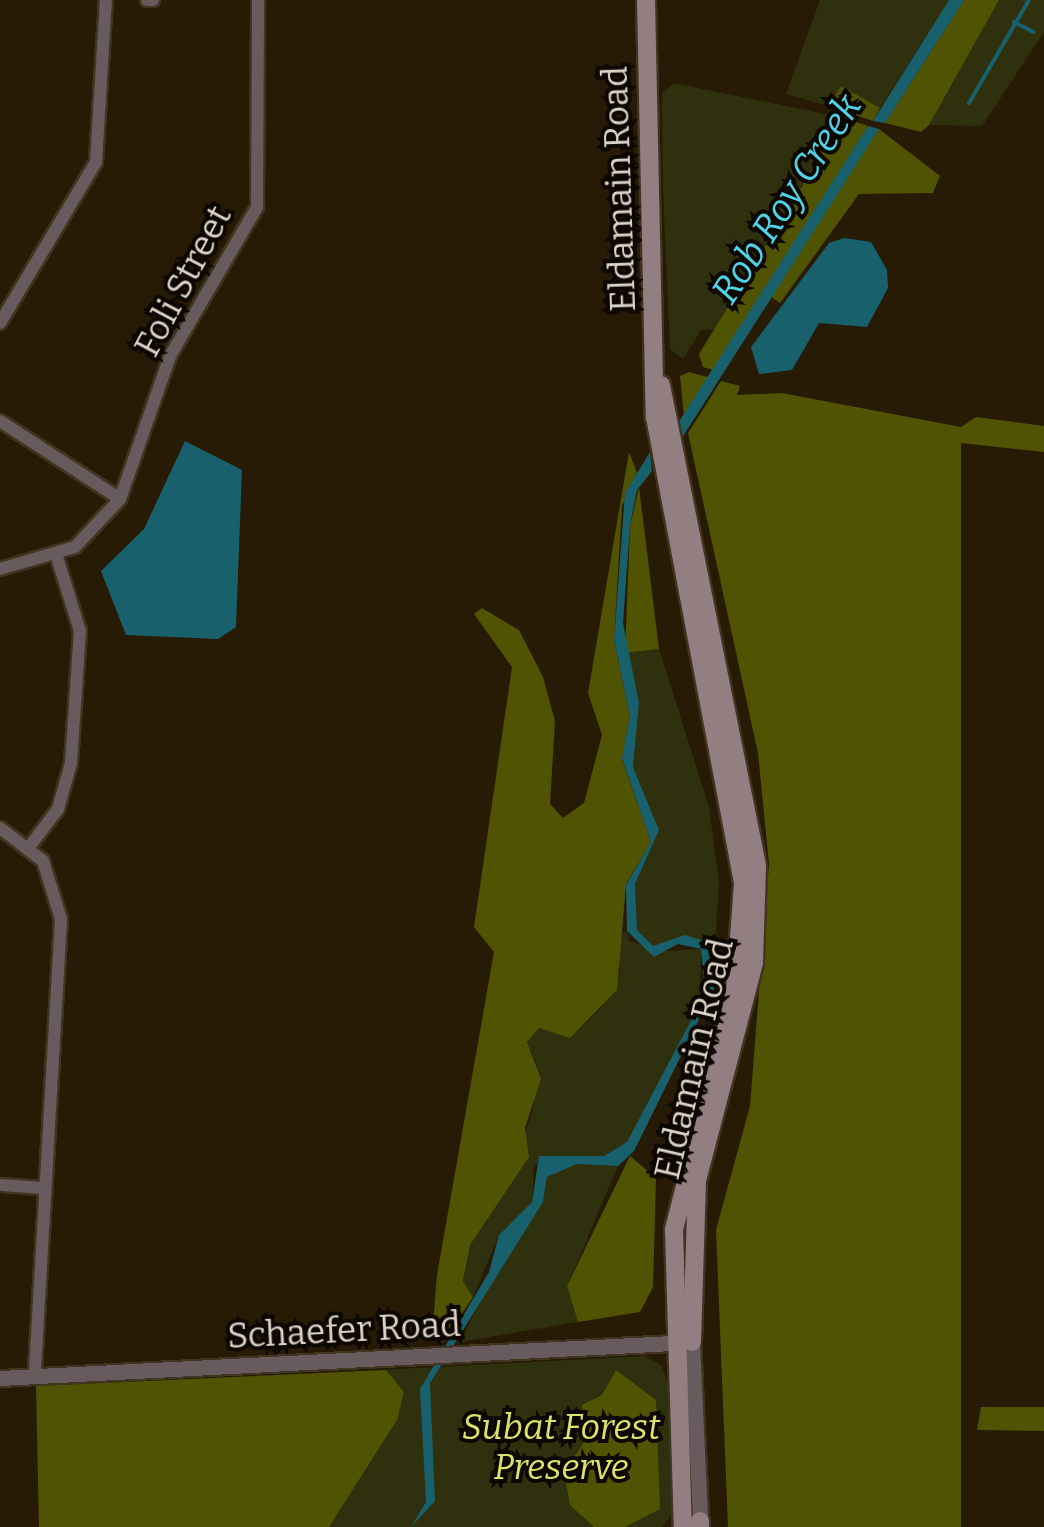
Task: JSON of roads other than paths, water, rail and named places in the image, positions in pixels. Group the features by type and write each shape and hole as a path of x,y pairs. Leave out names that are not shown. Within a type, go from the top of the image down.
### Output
{"main road":[{"name":"Eldamain Road","path":"646,0 658,375 668,514 743,902 736,990 678,1198 694,1525"}],"street":[{"path":"0,323 96,162 106,0"},
{"name":"Foli Street","path":"57,557 120,499 170,356 257,208 258,0"},
{"path":"0,421 120,499"},
{"path":"0,569 57,557 80,632 71,763 58,810 30,846"},
{"path":"0,828 30,846 62,919 35,1376"},
{"path":"0,1185 44,1188"},
{"name":"Schaefer Road","path":"0,1378 684,1342"}],"water":[{"path":"949,0 964,0 885,123 873,121"},
{"path":"868,126 879,129 680,441 678,423"},
{"path":"844,238 871,242 887,270 888,288 867,327 819,323 792,370 759,374 751,347 829,243"},
{"path":"185,441 242,470 236,627 218,639 126,635 101,571 144,529"},
{"path":"650,452 652,471 637,490 630,525 623,623 639,703 633,767 659,830 635,884 637,930 653,946 685,935 707,942 714,989 634,1151 618,1166 577,1164 547,1177 543,1202 430,1383 435,1501 411,1527 426,1502 420,1389 489,1272 499,1235 532,1202 539,1156 604,1156 627,1142 705,994 701,949 678,944 654,957 627,931 626,885 651,842 622,758 630,716 614,640 625,493"}],"waterway":[{"path":"969,103 1029,0"},
{"path":"1014,22 1034,32"}],"water label":[{"name":"Rob Roy Creek","path":"787,199"}],"park label":[{"name":"Subat Forest Preserve","path":"561,1447"}]}
